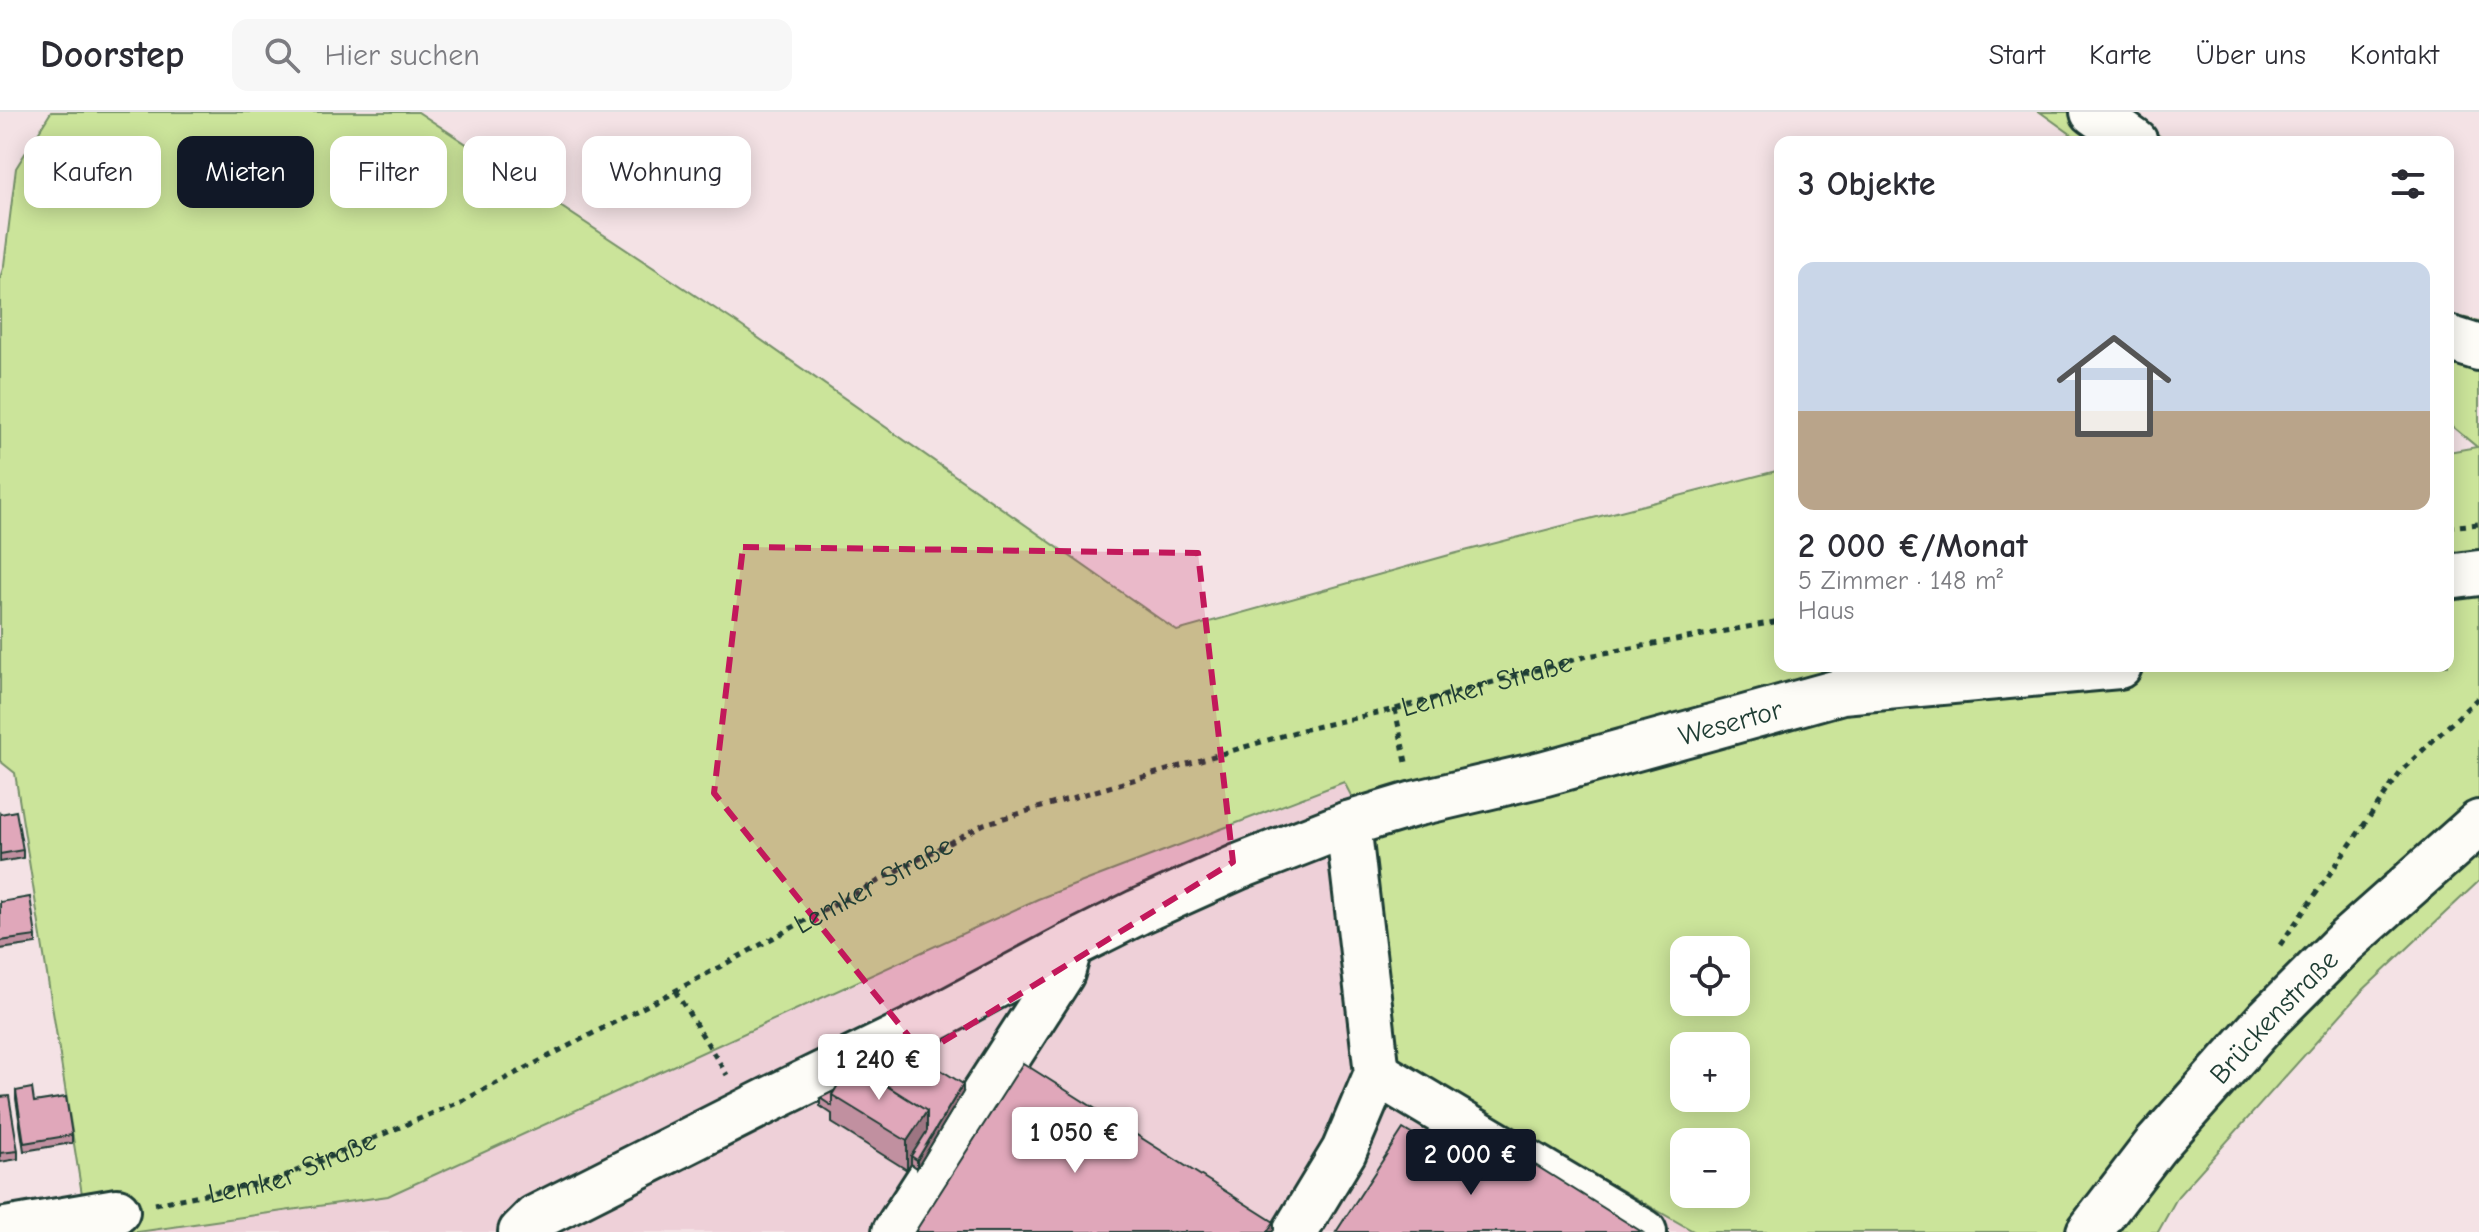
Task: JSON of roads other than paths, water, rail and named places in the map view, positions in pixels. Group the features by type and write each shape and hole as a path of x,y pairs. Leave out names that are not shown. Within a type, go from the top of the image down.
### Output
{"street":[{"path":"2093,112 2127,136"},
{"path":"2454,340 2479,348"},
{"path":"2454,576 2479,573"},
{"name":"Wesertor","path":"521,1232 535,1218 913,1030 1138,912 1238,867 1348,824 1842,691 2053,672"},
{"name":"Brückenstraße","path":"2089,1232 2155,1146 2269,1018 2345,942 2479,823"},
{"path":"1295,1232 1344,1151 1377,1073 1348,824"},
{"path":"895,1232 952,1114 1062,973 1070,946"},
{"path":"861,1056 900,1081"},
{"path":"1377,1073 1644,1232"},
{"path":"0,1231 117,1211"}]}
